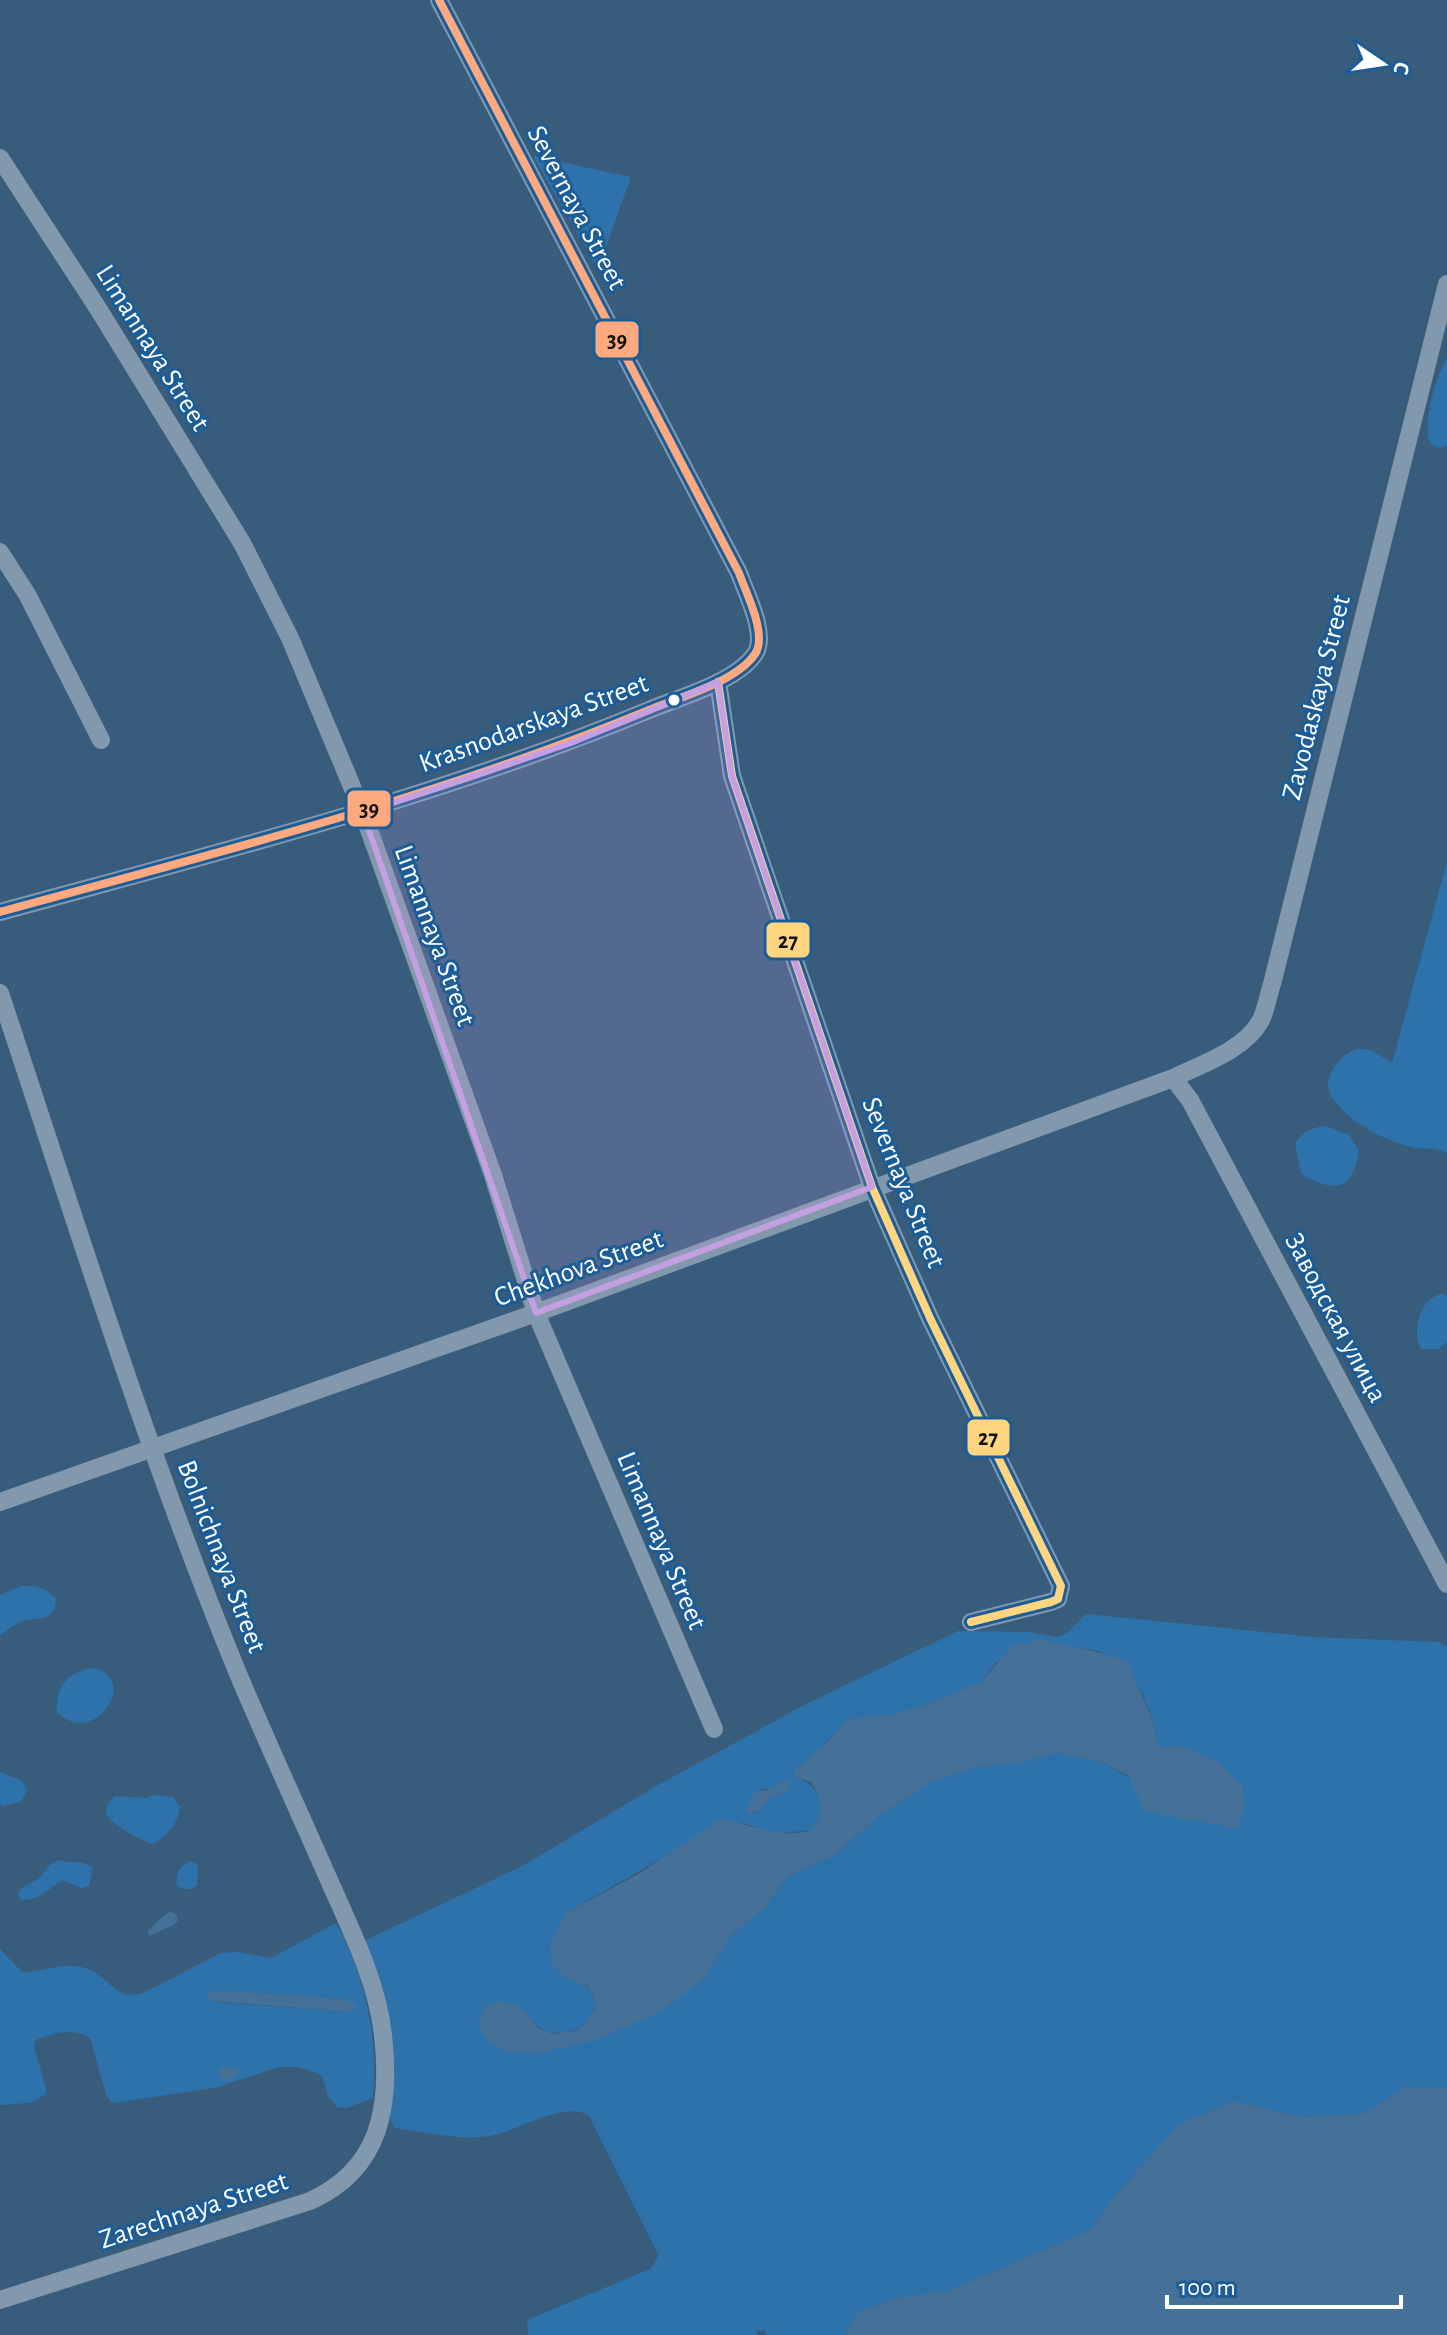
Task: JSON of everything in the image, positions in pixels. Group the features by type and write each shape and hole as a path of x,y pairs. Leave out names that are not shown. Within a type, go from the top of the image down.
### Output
{"street":[{"name":"Severnaya Street","path":"439,0 739,573 760,640 753,657"},
{"name":"Limannaya Street","path":"0,158 99,310 242,543 290,638 363,813 492,1172 536,1313 714,1729"},
{"name":"Zavodaskaya Street","path":"1173,1078 1231,1049 1249,1036 1262,1018 1447,284"},
{"path":"0,552 28,596 101,740"},
{"name":"Krasnodarskaya Street","path":"0,912 363,813 571,743 718,682 753,657"},
{"name":"Severnaya Street","path":"718,682 732,776 872,1187 930,1318 1061,1586 1058,1599 1051,1602 971,1622"},
{"name":"Bolnichnaya Street","path":"0,993 152,1449 239,1675 355,1940 372,1986 385,2055 378,2134"},
{"name":"Chekhova Street","path":"0,1502 536,1313 1173,1078"},
{"name":"Заводская улица","path":"1173,1078 1190,1100 1447,1584"},
{"name":"Zarechnaya Street","path":"0,2300 310,2201 335,2188 356,2168 378,2134"}],"highlighted area":[{"path":"718,682 732,776 872,1187 536,1313 363,813 571,743"}],"shaded area":[{"path":"533,156 631,177 598,269"},
{"path":"1447,358 1447,446 1438,448 1429,442 1429,410 1438,376"},
{"path":"1447,862 1447,1153 1403,1145 1371,1131 1339,1106 1328,1086 1335,1066 1351,1051 1368,1050 1392,1063"},
{"path":"1326,1126 1349,1135 1359,1150 1352,1174 1340,1185 1324,1184 1301,1174 1295,1143 1308,1131"},
{"path":"1442,1294 1447,1296 1447,1342 1439,1349 1421,1349 1417,1325 1423,1308 1428,1301"},
{"path":"21,1586 40,1588 52,1595 56,1599 53,1612 46,1617 20,1622 0,1636 0,1595"},
{"path":"1086,1614 1314,1637 1438,1642 1447,1646 1447,2087 1406,2087 1363,2114 1301,2117 1234,2101 1179,2124 1088,2231 950,2290 896,2298 858,2312 844,2335 767,2335 765,2330 755,2331 758,2335 528,2335 527,2320 650,2269 659,2256 589,2116 568,2111 556,2113 483,2137 445,2136 395,2128 389,2118 364,1941 524,1865 658,1785 804,1705 958,1631 1030,1632 1055,1637 1066,1634","holes":["1042,1639 1067,1647 1100,1651 1143,1694 1158,1746 1183,1746 1234,1828 1206,1821 1102,1762 1057,1753 1018,1763 975,1767 930,1783 880,1815 835,1855 788,1877 765,1907 731,1936 704,1979 534,2054 524,2011 539,2027 556,2033 580,2027 594,2010 594,1999 589,1989 576,1981 566,1913 676,1850 744,1823 773,1834 811,1830 820,1813 819,1798 810,1785 794,1776 848,1719 890,1715 932,1703 982,1681 996,1662","784,1780 786,1792 771,1797 754,1814 761,1789 772,1789"]},
{"path":"1042,1639 1127,1661 1153,1721 1158,1746 1183,1746 1217,1761 1242,1786 1245,1810 1235,1828 1143,1809 1129,1776 1102,1762 1057,1753 1018,1763 975,1767 930,1783 880,1815 835,1855 788,1877 765,1907 731,1936 704,1979 659,2012 599,2039 534,2054 510,2052 491,2044 481,2032 479,2019 486,2006 497,2001 524,2011 538,2028 554,2034 576,2031 595,2010 594,1997 587,1986 564,1977 553,1965 550,1946 566,1913 640,1873 721,1819 777,1832 811,1830 820,1813 819,1800 811,1782 794,1776 794,1770 848,1719 890,1715 932,1703 982,1681 1013,1645"},
{"path":"93,1668 112,1680 114,1689 107,1708 91,1721 81,1723 57,1713 58,1696 64,1682 76,1673"},
{"path":"0,1772 22,1781 27,1791 20,1802 3,1806 0,1803"},
{"path":"784,1780 790,1781 790,1790 771,1797 749,1815 746,1811 755,1792 772,1789"},
{"path":"155,1795 173,1797 180,1807 171,1829 153,1844 119,1826 106,1812 115,1796 145,1798"},
{"path":"59,1860 84,1863 93,1868 89,1886 81,1888 62,1880 39,1896 21,1900 17,1894 19,1891"},
{"path":"191,1861 198,1865 197,1885 190,1889 177,1886 177,1874"},
{"path":"170,1911 176,1914 178,1920 174,1925 149,1936 148,1930"},
{"path":"336,1923 355,1965 368,2008 374,2053 373,2098 347,2108 337,2107 328,2096 323,2078 315,2072 298,2067 279,2067 218,2087 115,2103 106,2094 90,2038 70,2032 55,2033 35,2041 34,2048 46,2094 30,2103 0,2105 0,1949 22,1972 63,1966 80,1967 93,1972 126,1995 141,1994 221,1953 238,1952 271,1958","holes":["209,1992 344,1999 355,2010 348,2012 218,2002"]},
{"path":"209,1992 344,1999 357,2006 349,2012 212,2001 208,1997"},
{"path":"219,2068 239,2069 238,2074 230,2080 220,2080"},
{"path":"1406,2087 1447,2087 1447,2335 844,2335 858,2312 896,2298 950,2290 1088,2231 1179,2124 1234,2101 1301,2117 1363,2114"}],"transit line":[{"name":"39","path":"0,912 246,845 490,770 706,688 735,673 755,654 759,636 757,625 739,573 439,0"},
{"name":"27","path":"718,682 732,776 872,1187 930,1318 1061,1586 1058,1599 1051,1602 971,1622"}]}
